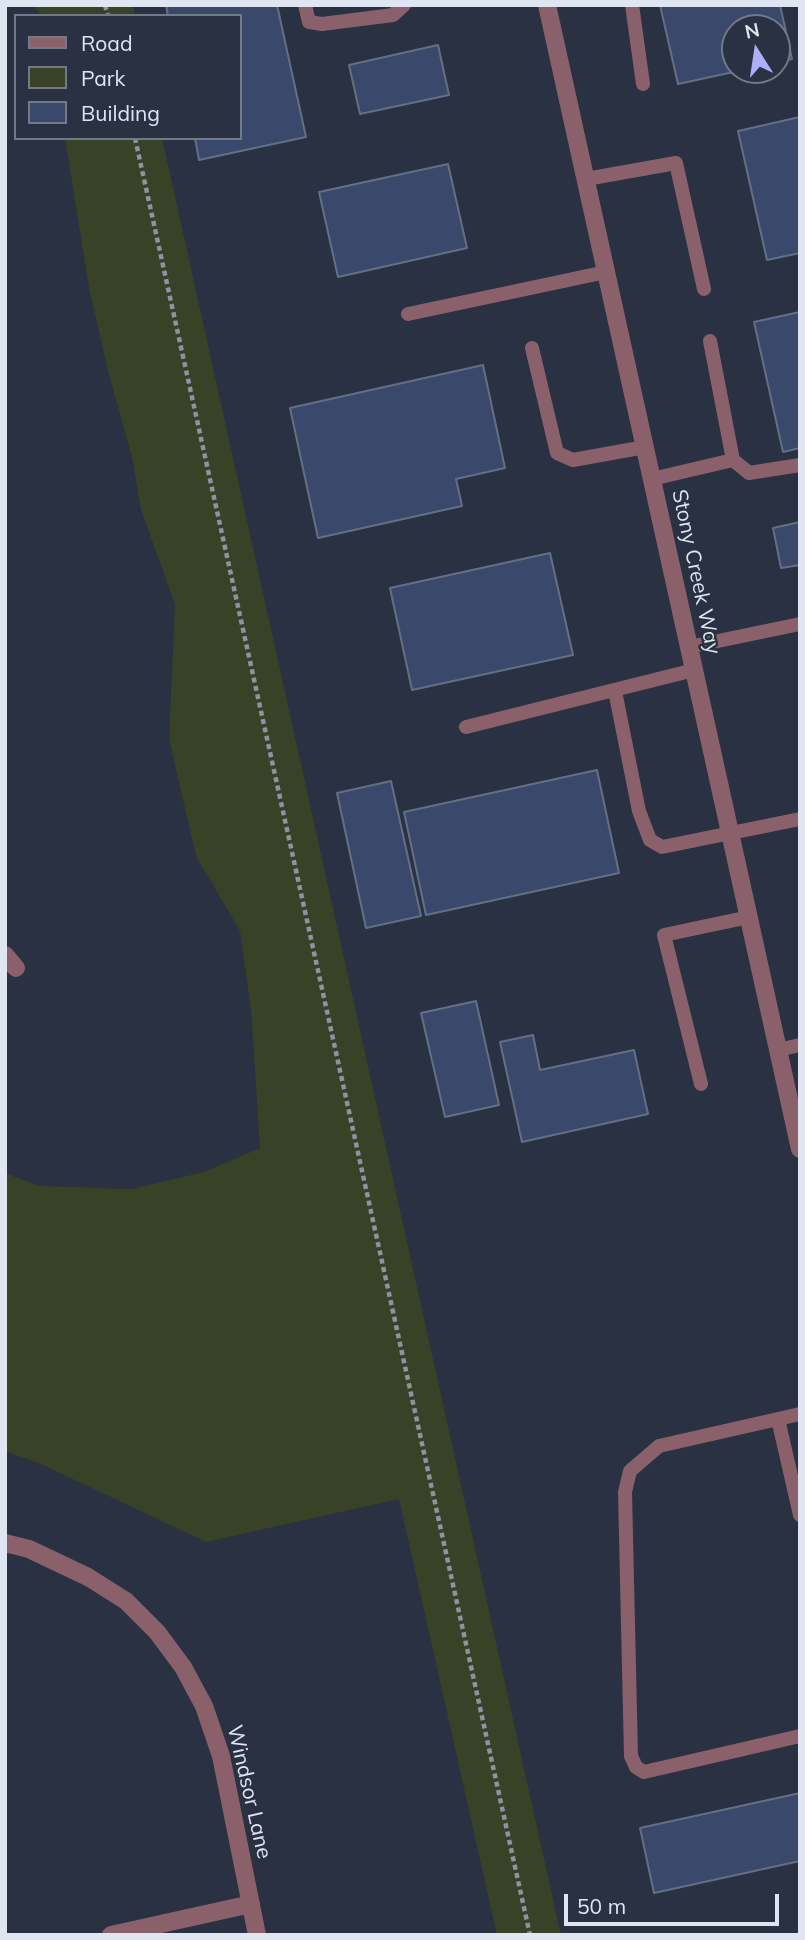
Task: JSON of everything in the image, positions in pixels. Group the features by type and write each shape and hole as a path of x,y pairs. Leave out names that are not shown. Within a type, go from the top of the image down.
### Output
{"street":[{"name":"Stony Creek Way","path":"547,5 800,1149"},
{"name":"Windsor Lane","path":"5,1543 29,1549 88,1577 126,1601 157,1632 183,1667 204,1706 221,1756 257,1935"},
{"path":"111,1935 251,1904"}],"lane":[{"path":"305,5 309,22 322,24 393,15 404,5"},
{"path":"632,5 643,84"},
{"path":"586,179 676,163 705,289"},
{"path":"408,314 606,272"},
{"path":"710,341 733,460 749,473 800,465"},
{"path":"532,348 557,453 573,460 645,447"},
{"path":"652,479 733,460"},
{"path":"689,647 800,624"},
{"path":"466,727 694,670"},
{"path":"615,691 639,811 650,840 662,847 800,818"},
{"path":"701,1084 664,935 749,917"},
{"path":"778,1050 800,1045"},
{"path":"800,1414 659,1446 630,1471 625,1492 631,1756 636,1767 644,1772 800,1736"},
{"path":"778,1419 800,1515"}],"path":[{"path":"135,140 530,1935"}],"green space":[{"path":"32,5 133,5 135,14 40,14"},
{"path":"65,140 162,140 561,1935 497,1935 399,1499 206,1542 43,1465 5,1451 5,1173 39,1186 131,1189 204,1172 260,1148 251,1010 240,931 196,856 169,739 175,604 141,510 132,457 89,288"}],"building":[{"path":"166,5 277,5 306,137 199,160 195,140 242,140 242,14 168,14"},
{"path":"660,5 780,5 782,14 721,14 721,75 678,84"},
{"path":"438,45 449,95 360,114 349,65"},
{"path":"800,117 800,253 767,260 738,131"},
{"path":"448,164 467,248 338,277 319,192"},
{"path":"800,312 800,448 783,452 754,322"},
{"path":"483,365 505,468 456,479 462,506 318,538 290,408"},
{"path":"800,522 800,565 781,568 773,528"},
{"path":"550,553 573,655 412,690 390,588"},
{"path":"597,770 619,873 426,915 404,812"},
{"path":"391,781 421,916 366,928 337,793"},
{"path":"476,1001 499,1105 445,1117 421,1013"},
{"path":"533,1035 540,1070 634,1050 648,1114 522,1142 500,1042"},
{"path":"800,1793 800,1861 654,1893 640,1828"}]}
